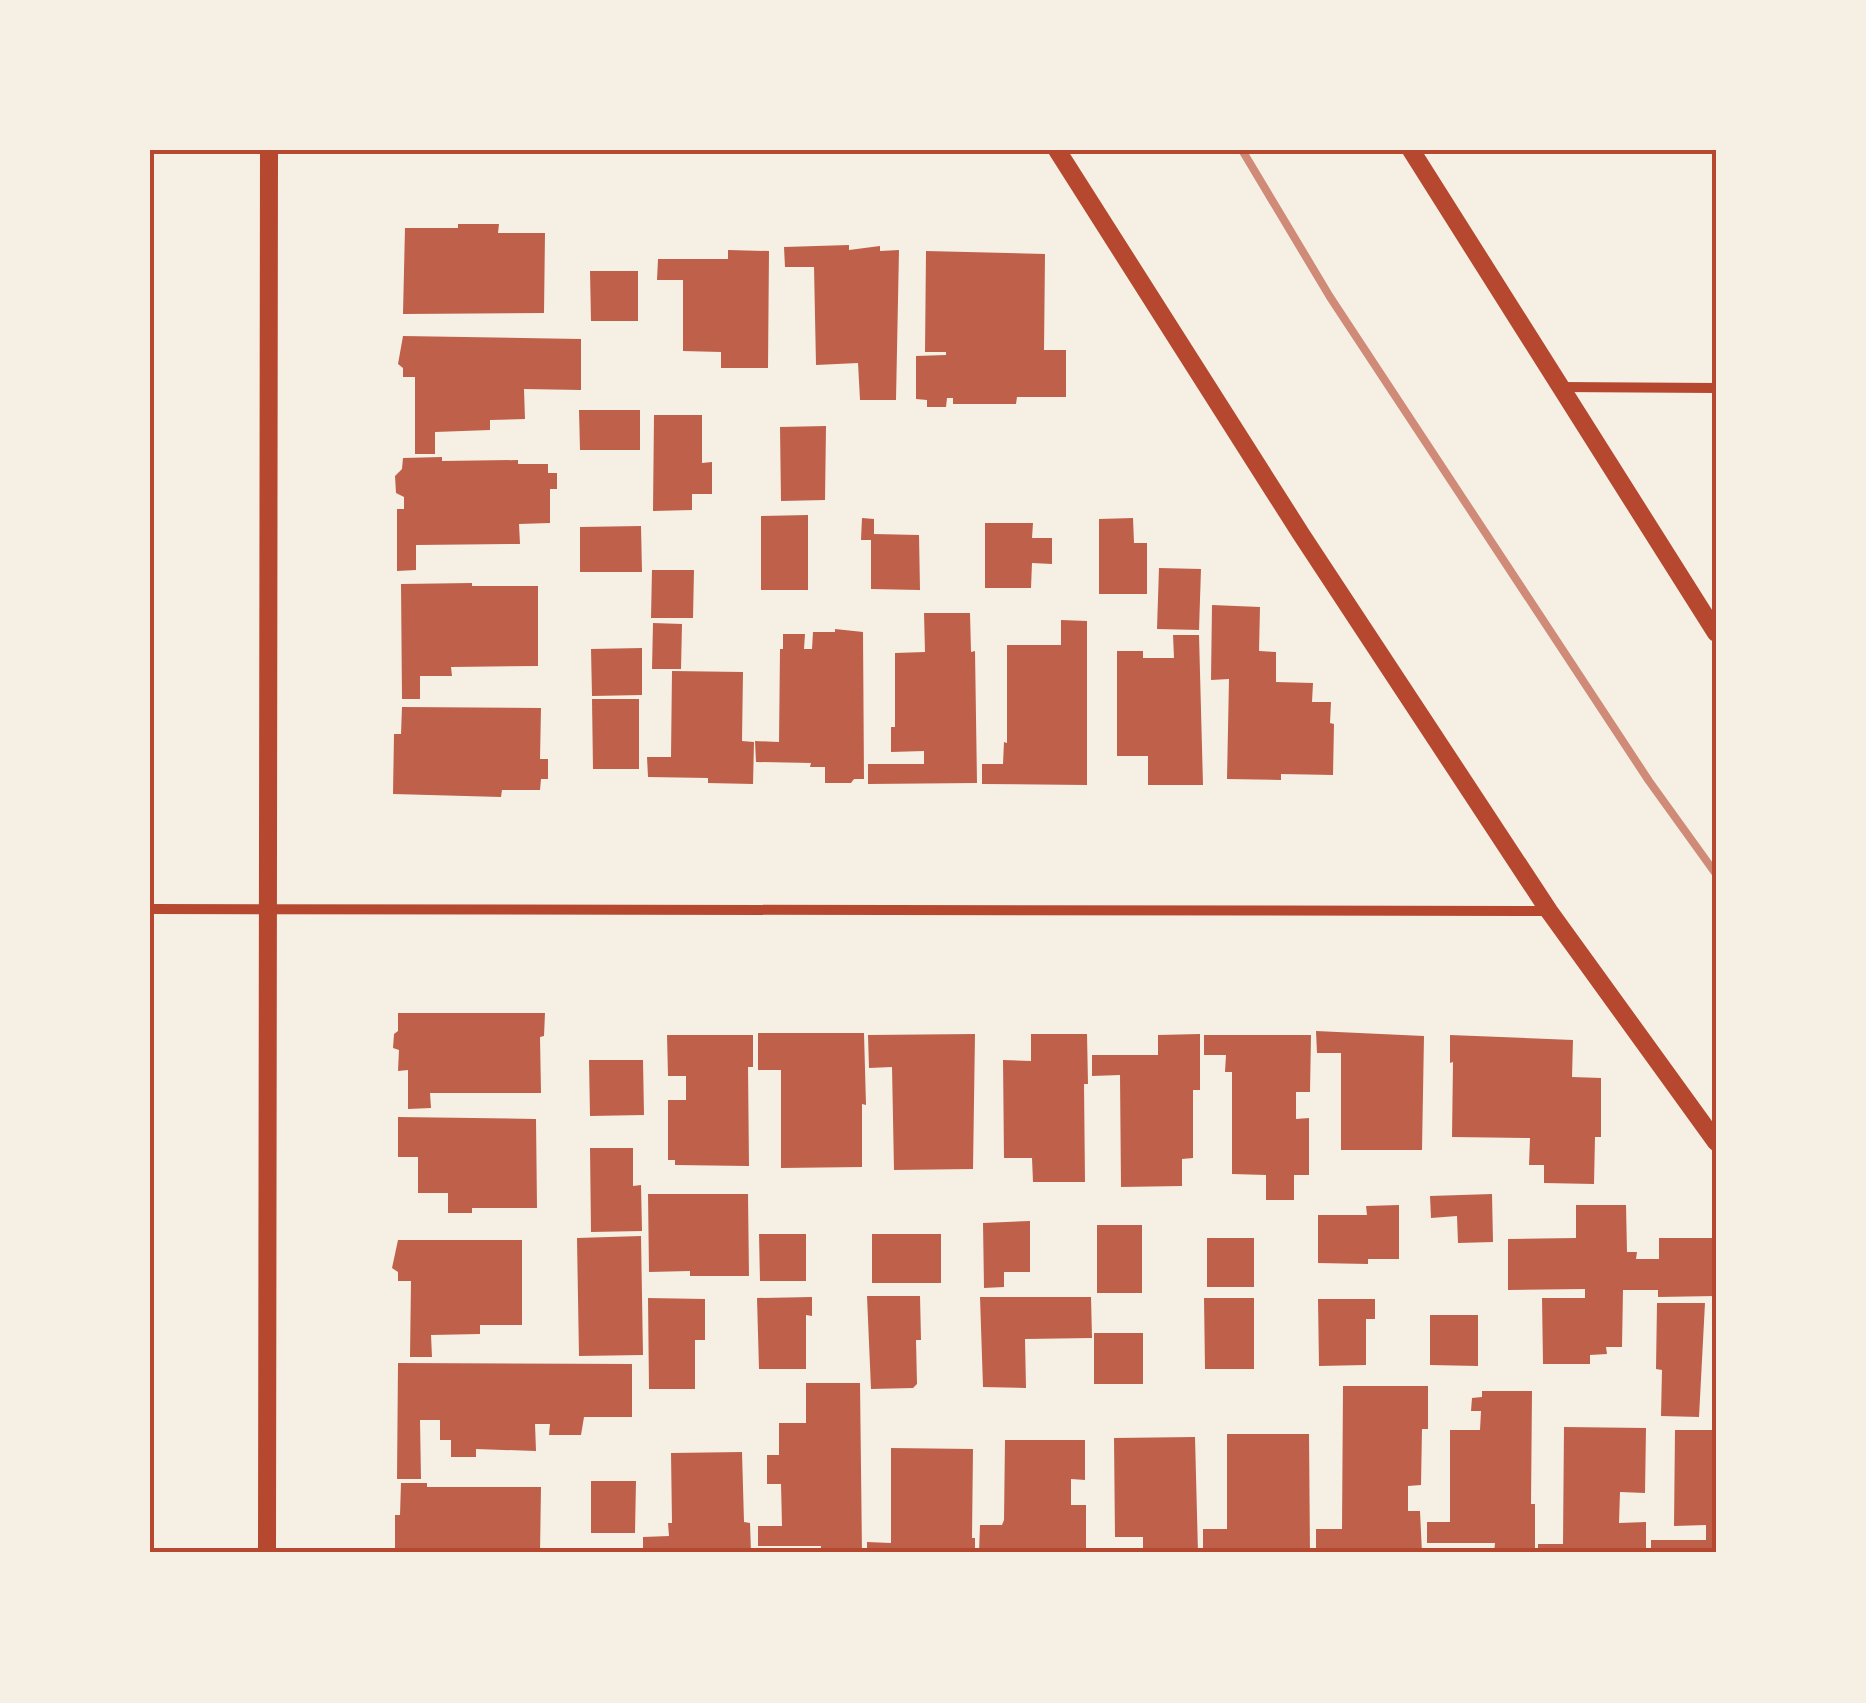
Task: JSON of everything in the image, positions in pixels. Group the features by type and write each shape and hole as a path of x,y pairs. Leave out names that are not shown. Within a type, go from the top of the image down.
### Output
{"street":[{"path":"268,1553 269,150"},
{"path":"1057,150 1301,534 1549,911 1716,1142"},
{"path":"1411,150 1716,633"},
{"path":"1558,387 1716,388"},
{"path":"150,909 1549,911"}],"building":[{"path":"458,224 499,224 498,233 545,233 544,313 403,314 405,228 458,228"},
{"path":"849,245 849,250 880,246 880,251 899,250 896,400 860,400 858,363 816,365 814,267 785,267 784,247"},
{"path":"728,250 769,251 768,368 721,368 721,352 683,351 683,280 657,280 658,259 728,259"},
{"path":"926,251 1045,254 1044,350 1066,350 1066,397 1017,397 1016,404 953,404 953,398 947,398 946,407 927,407 927,400 916,399 916,356 946,355 925,352"},
{"path":"590,271 638,271 638,321 591,321"},
{"path":"403,336 581,339 581,390 524,389 525,419 490,420 490,430 435,432 435,454 415,454 415,377 403,377 403,368 398,364"},
{"path":"579,410 640,410 640,450 580,450"},
{"path":"654,415 702,415 702,463 712,462 712,494 692,494 692,510 653,511"},
{"path":"826,426 825,500 781,501 780,427"},
{"path":"442,457 442,461 518,460 518,464 548,464 548,473 557,473 557,489 550,489 550,523 519,524 520,544 416,545 416,570 397,571 397,509 404,509 404,497 396,493 395,476 402,469 403,458"},
{"path":"808,515 808,590 761,590 761,516"},
{"path":"862,518 874,519 874,534 919,535 920,590 871,589 871,540 861,540"},
{"path":"1133,518 1134,543 1147,543 1147,594 1099,594 1099,519"},
{"path":"985,523 1033,523 1032,538 1052,538 1052,564 1032,563 1031,588 985,588"},
{"path":"641,526 642,572 580,572 580,527"},
{"path":"1159,568 1201,569 1199,630 1157,629"},
{"path":"652,570 694,570 693,618 651,618"},
{"path":"401,584 538,586 538,666 451,667 452,676 420,676 420,699 402,699"},
{"path":"1212,605 1260,607 1259,651 1276,652 1276,682 1313,683 1312,702 1331,702 1333,775 1281,774 1281,780 1227,779 1229,679 1211,680"},
{"path":"924,613 970,613 971,652 975,651 977,783 868,784 868,764 924,764 924,751 891,752 891,727 895,727 895,653 925,652"},
{"path":"1061,620 1087,621 1087,785 982,784 982,764 1003,764 1004,742 1007,743 1007,645 1061,645"},
{"path":"653,623 682,624 681,669 652,669"},
{"path":"813,632 863,632 864,779 851,783 825,783 825,767 810,767 811,763 756,762 755,741 779,742 783,634 805,634 804,649 812,649"},
{"path":"1173,635 1199,635 1203,785 1148,785 1148,756 1117,756 1117,651 1143,651 1143,658 1174,658"},
{"path":"642,648 642,695 592,696 591,649"},
{"path":"672,671 743,672 742,741 754,742 753,784 648,777 647,757 671,757"},
{"path":"592,699 639,699 639,769 593,769"},
{"path":"402,707 541,708 540,759 548,759 548,779 541,779 540,790 502,790 501,797 393,794 394,734 401,734"},
{"path":"398,1013 545,1013 544,1036 540,1037 541,1093 430,1093 431,1108 408,1109 408,1070 398,1071 399,1050 393,1048"},
{"path":"1316,1031 1424,1036 1422,1150 1341,1150 1341,1053 1317,1053"},
{"path":"758,1033 864,1033 866,1105 862,1104 862,1167 781,1168 781,1070 758,1070"},
{"path":"975,1034 973,1169 894,1170 892,1067 869,1068 868,1035"},
{"path":"1031,1034 1087,1034 1085,1182 1033,1182 1032,1158 1004,1158 1003,1060 1031,1061"},
{"path":"1200,1034 1200,1090 1193,1090 1193,1158 1182,1159 1182,1186 1121,1187 1120,1075 1092,1076 1092,1055 1158,1055 1158,1035"},
{"path":"667,1035 753,1035 753,1067 748,1067 749,1166 675,1165 675,1160 668,1160 668,1100 686,1100 686,1076 668,1076"},
{"path":"1204,1035 1311,1035 1310,1092 1296,1092 1296,1119 1309,1118 1309,1175 1294,1175 1294,1200 1266,1200 1266,1175 1232,1174 1232,1072 1225,1072 1226,1055 1204,1055"},
{"path":"1450,1035 1573,1040 1572,1077 1601,1078 1601,1137 1595,1137 1594,1184 1544,1183 1544,1165 1529,1165 1530,1138 1452,1137"},
{"path":"589,1060 643,1060 644,1115 590,1116"},
{"path":"398,1117 536,1119 537,1208 472,1208 472,1213 448,1213 448,1193 418,1193 418,1157 398,1157"},
{"path":"590,1148 633,1148 633,1186 641,1185 642,1231 591,1232"},
{"path":"648,1194 748,1194 749,1276 649,1272"},
{"path":"1492,1194 1493,1242 1458,1243 1457,1216 1431,1218 1430,1196"},
{"path":"1399,1205 1399,1259 1368,1259 1368,1264 1318,1263 1318,1215 1367,1215 1366,1206"},
{"path":"1576,1205 1626,1205 1627,1252 1637,1252 1636,1259 1659,1259 1659,1238 1716,1238 1716,1296 1658,1297 1658,1290 1623,1290 1622,1347 1606,1347 1607,1354 1590,1355 1590,1364 1543,1364 1542,1298 1585,1298 1585,1289 1508,1290 1508,1239 1576,1238"},
{"path":"1030,1221 1030,1272 1004,1272 1004,1287 984,1288 983,1223"},
{"path":"1097,1225 1142,1225 1142,1293 1097,1293"},
{"path":"759,1234 806,1234 806,1281 760,1281"},
{"path":"872,1234 941,1234 941,1283 872,1283"},
{"path":"641,1236 643,1355 579,1356 577,1238"},
{"path":"1207,1238 1254,1238 1254,1287 1207,1287"},
{"path":"398,1240 522,1240 522,1325 480,1325 480,1334 431,1335 432,1357 410,1357 411,1281 398,1281 398,1272 392,1268"},
{"path":"867,1296 920,1296 921,1340 916,1340 917,1384 913,1388 871,1389"},
{"path":"812,1297 812,1316 806,1315 806,1369 759,1369 757,1298"},
{"path":"980,1297 1091,1297 1092,1338 1025,1339 1026,1388 983,1387"},
{"path":"648,1298 705,1299 705,1340 695,1340 695,1389 649,1389"},
{"path":"1204,1298 1254,1298 1254,1369 1205,1369"},
{"path":"1318,1299 1375,1299 1375,1319 1366,1319 1366,1365 1319,1366"},
{"path":"1657,1303 1705,1303 1699,1417 1661,1416 1662,1370 1656,1369"},
{"path":"1430,1315 1478,1315 1478,1366 1430,1365"},
{"path":"1094,1333 1143,1333 1143,1384 1094,1384"},
{"path":"398,1363 632,1364 632,1417 584,1417 581,1435 549,1435 550,1424 535,1424 536,1451 476,1449 476,1457 451,1457 451,1440 440,1440 440,1420 420,1420 421,1479 397,1479"},
{"path":"806,1383 860,1383 862,1553 821,1553 821,1546 758,1546 758,1526 782,1526 781,1484 767,1484 767,1455 779,1455 779,1423 806,1423"},
{"path":"1343,1386 1428,1386 1428,1429 1422,1429 1421,1485 1408,1486 1408,1511 1420,1511 1422,1553 1316,1553 1316,1529 1342,1529"},
{"path":"1482,1391 1532,1391 1531,1504 1535,1504 1535,1553 1494,1553 1495,1543 1427,1543 1427,1522 1450,1522 1450,1430 1480,1430 1481,1411 1471,1411 1472,1398 1482,1397"},
{"path":"1564,1427 1646,1428 1645,1493 1620,1492 1619,1523 1646,1522 1646,1553 1538,1553 1538,1544 1563,1544"},
{"path":"1675,1430 1716,1430 1716,1553 1651,1553 1651,1540 1706,1540 1706,1525 1674,1526"},
{"path":"1227,1434 1309,1434 1310,1553 1203,1553 1203,1529 1227,1529"},
{"path":"1195,1437 1198,1553 1143,1553 1143,1537 1115,1537 1114,1438"},
{"path":"1005,1440 1085,1440 1085,1480 1071,1479 1071,1505 1086,1505 1086,1553 979,1553 980,1525 1002,1525 1004,1520"},
{"path":"891,1448 973,1449 975,1553 867,1553 867,1542 891,1543"},
{"path":"742,1452 744,1522 750,1523 751,1553 643,1553 643,1537 669,1536 671,1453"},
{"path":"591,1481 636,1481 635,1533 591,1533"},
{"path":"401,1483 427,1483 427,1487 541,1487 540,1553 395,1553 395,1515 400,1515"}],"railway":[{"path":"1242,150 1330,297 1649,781 1716,874"}]}
